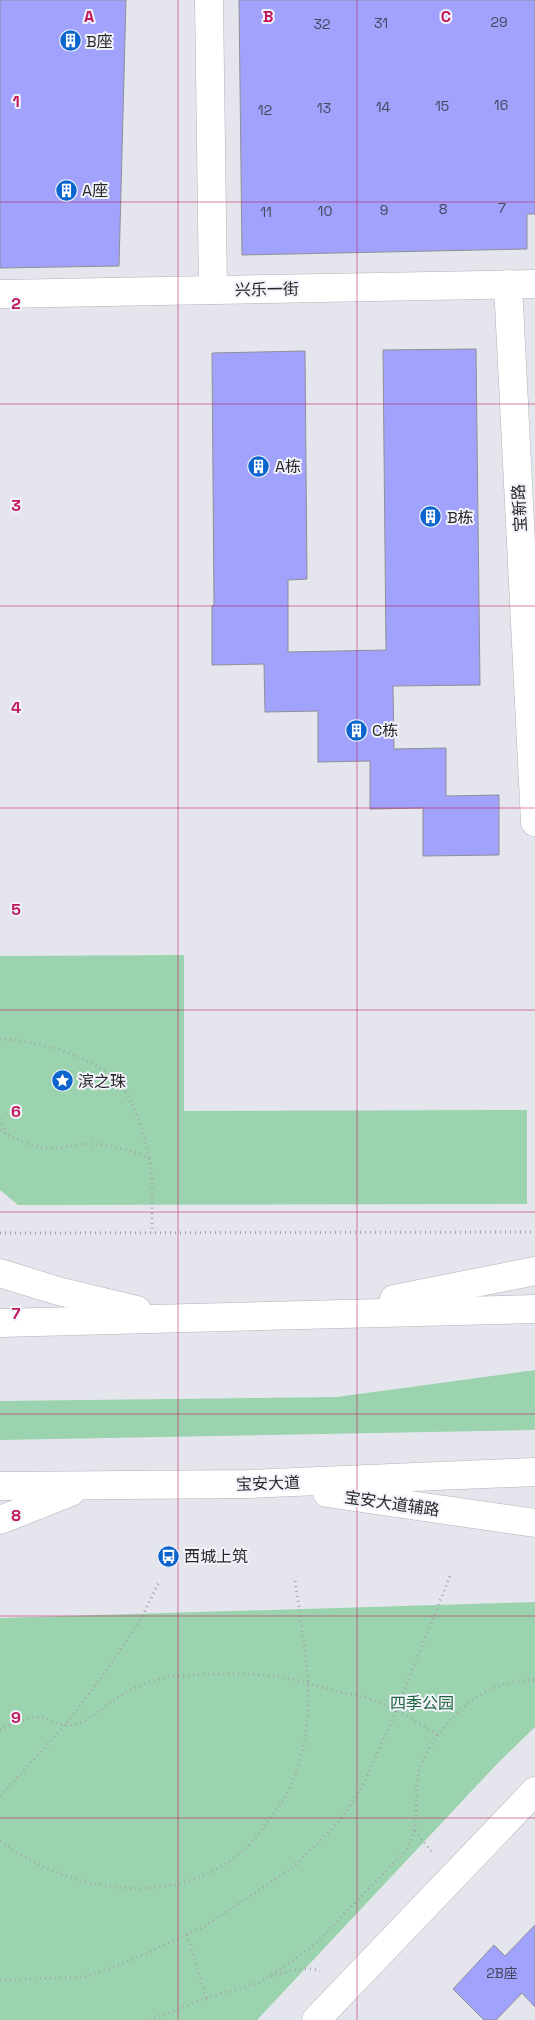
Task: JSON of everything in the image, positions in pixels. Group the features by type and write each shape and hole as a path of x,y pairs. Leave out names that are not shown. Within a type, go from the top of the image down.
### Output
{"main road":[{"path":"209,0 213,290"},
{"name":"宝新路","path":"508,284 535,822"},
{"name":"兴乐一街","path":"0,294 535,284"},
{"path":"301,1314 388,1300 535,1271"},
{"path":"0,1273 58,1291 173,1319"},
{"path":"0,1323 535,1308"},
{"name":"宝安大道","path":"0,1486 249,1484 535,1472"},
{"name":"宝安大道辅路","path":"249,1484 322,1492 535,1523"},
{"path":"0,1520 51,1498 93,1485"},
{"path":"316,2020 535,1792"}],"path":[{"path":"0,1039 54,1047 93,1063 122,1086 142,1125 149,1158 152,1175 152,1233"},
{"path":"0,1119 6,1134"},
{"path":"0,1130 40,1147 88,1144 116,1146 149,1158"},
{"path":"0,1233 535,1232"},
{"path":"0,1980 84,1977 130,1961 205,1926 292,1868 329,1832 347,1811 366,1780 450,1576"},
{"path":"0,1841 35,1863 81,1882 129,1890 172,1886 215,1870 246,1849 286,1795 299,1761 306,1730 308,1696 295,1579"},
{"path":"0,1796 66,1724 122,1649 140,1621 159,1582"},
{"path":"0,1730 18,1721 40,1716 54,1723 71,1725 89,1720 117,1698 171,1676 245,1675 278,1677 361,1696 396,1711 438,1735"},
{"path":"150,2020 206,1998 258,1983 316,1944 406,1849 414,1831 419,1771 428,1751 444,1726 462,1708 483,1694 504,1684 535,1680"},
{"path":"187,1935 206,1998"},
{"path":"265,1979 296,1969 314,1968 336,1976 349,1986"}],"green space":[{"path":"184,955 184,1111 527,1110 527,1204 18,1205 0,1190 0,956"},
{"path":"535,1370 535,1430 0,1440 0,1401 337,1397"},
{"name":"四季公园","path":"535,1602 535,1727 496,1765 257,2020 0,2020 0,1618"}],"building":[{"path":"0,0 126,0 119,266 0,268"},
{"path":"239,0 535,0 535,214 527,214 527,249 242,255"},
{"path":"476,349 480,685 393,686 394,749 446,748 446,796 499,795 499,855 423,856 423,808 370,809 370,761 318,762 318,711 265,712 264,664 212,665 212,606 214,605 212,353 305,351 307,579 288,580 288,652 386,650 383,350"},
{"path":"535,1925 535,2007 522,1993 496,2020 484,2020 453,1989 494,1945 505,1956"}],"place":[{"name":"B座","path":"70,41"},
{"name":"A座","path":"66,190"},
{"name":"A栋","path":"259,466"},
{"name":"B栋","path":"431,517"},
{"name":"C栋","path":"356,730"},
{"name":"滨之珠","path":"62,1081"},
{"name":"西城上筑","path":"168,1556"}]}
